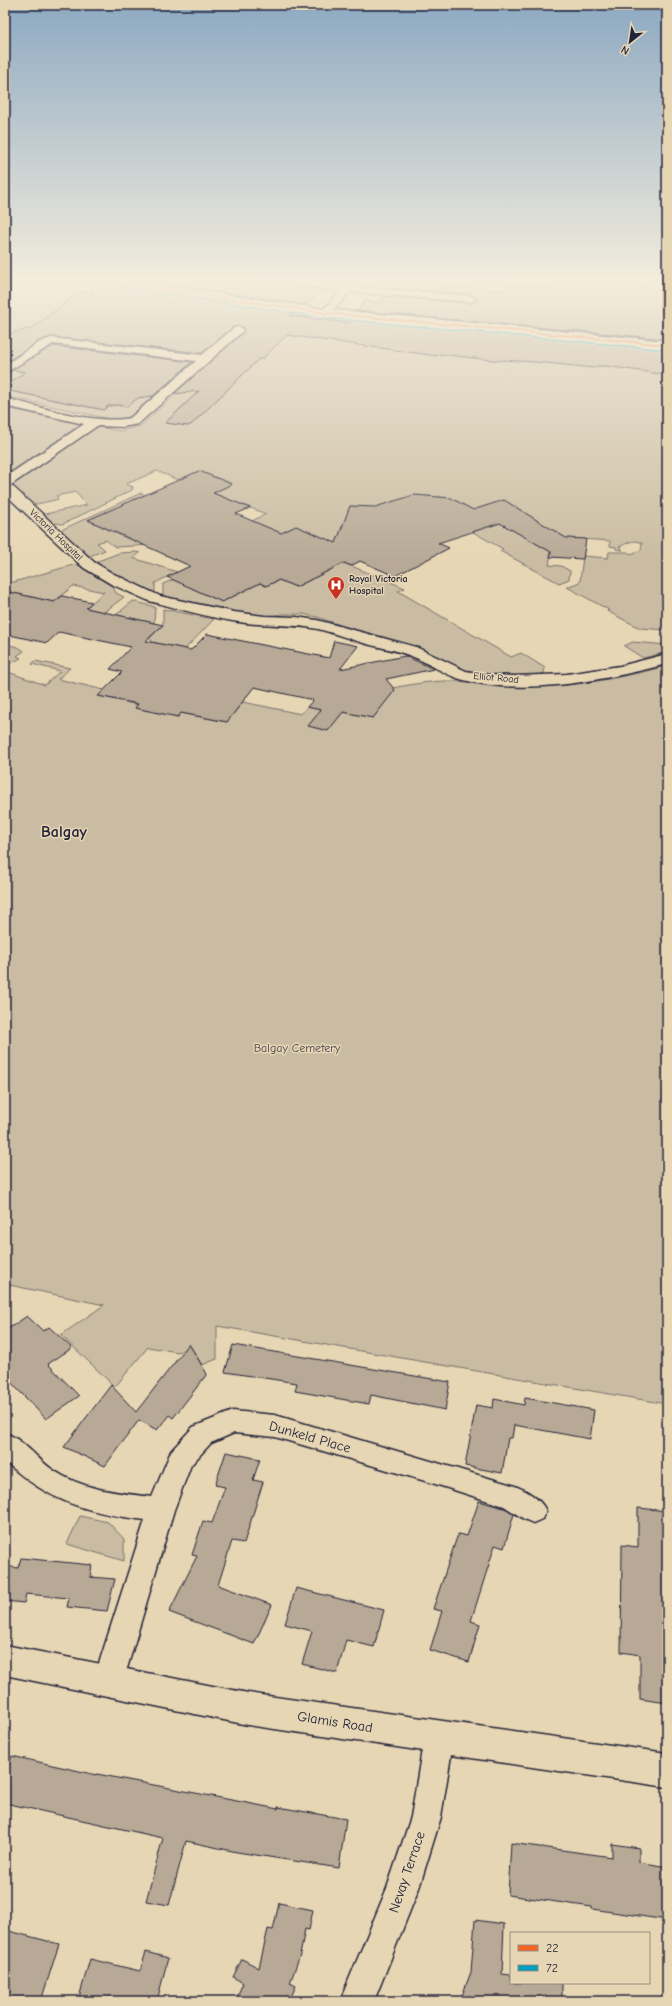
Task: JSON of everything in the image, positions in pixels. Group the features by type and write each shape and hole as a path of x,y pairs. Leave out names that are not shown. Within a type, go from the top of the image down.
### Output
{"street":[{"path":"5,402 117,425 127,424 134,421 187,375"},
{"path":"5,483 96,421"},
{"name":"Victoria Hospital","path":"5,487 23,502 82,560 114,580 159,599 199,610 258,620 286,620 309,623"},
{"name":"Elliot Road","path":"309,623 423,655 450,670 465,675 490,680 527,681 594,674 641,666 667,659"},
{"name":"Dunkeld Place","path":"108,1682 161,1510 180,1459 202,1435 233,1422 274,1426 432,1472 512,1497 533,1510"},
{"path":"5,1444 24,1465 58,1488 94,1500 161,1510"},
{"name":"Glamis Road","path":"5,1660 108,1682 248,1709 667,1770"},
{"name":"Nevay Terrace","path":"357,2001 403,1888 426,1817 439,1737"}],"green space":[{"path":"7,375 177,375 128,418 114,420 5,396 5,376"},
{"path":"198,375 667,375 667,630 640,628 607,611 609,610 567,587 580,582 583,556 608,558 609,552 627,552 631,554 641,550 642,543 636,541 630,542 619,547 623,550 610,546 610,541 566,538 504,500 473,510 451,498 414,495 380,508 350,506 346,517 403,521 340,553 281,533 246,524 266,514 213,493 232,484 199,471 178,480 157,471 126,484 133,487 132,490 63,524 52,523 45,514 87,505 75,492 56,496 59,499 33,505 11,484 5,487 5,408 120,431 140,426"},
{"path":"141,493 145,495 88,520 128,539 143,532 152,545 115,547 106,540 97,543 105,550 90,556 82,555 59,531"},
{"path":"500,523 551,552 549,565 561,566 570,571 569,579 559,583 500,551 503,549 473,532"},
{"path":"119,553 140,553 133,558 177,572 155,583 155,594 108,572 96,564 98,561"},
{"path":"344,563 405,588 398,591 511,657 521,653 545,668 544,673 536,677 495,677 469,672 442,661 427,652 399,645 317,617 303,614 281,614 262,618 163,597 163,584 197,569 190,587 222,602 260,583 266,586 279,580 296,587"},
{"path":"76,564 113,587 116,593 124,597 104,612 86,608 104,592 73,586 54,602 5,591 7,584"},
{"path":"133,601 155,607 154,623 116,615"},
{"path":"163,609 214,619 185,649 152,642 150,638 163,625"},
{"path":"633,642 667,645 667,652 643,658 624,646"},
{"path":"5,644 18,647 24,651 17,656 21,658 5,666"},
{"name":"Balgay Cemetery","path":"35,661 70,668 58,679 104,690 99,696 138,705 135,708 178,717 181,713 227,722 243,702 301,714 307,707 322,710 324,708 373,718 383,704 371,692 402,686 444,681 514,687 567,685 635,674 667,666 667,1404 217,1326 217,1359 202,1365 191,1347 178,1352 148,1347 115,1387 61,1335 104,1305 5,1284 5,671 45,685 60,671 32,664"},
{"path":"80,1516 108,1522 124,1539 124,1561 67,1544"}],"building":[{"path":"21,375 178,375 153,396 138,398 126,407 117,405 108,406 104,410 5,390 5,386"},
{"path":"196,375 243,375 192,424 188,426 165,423 199,391 174,394"},
{"path":"199,471 232,484 213,493 250,508 236,514 281,533 296,526 336,543 350,506 375,507 414,495 451,498 473,510 504,500 566,538 586,539 583,559 550,557 551,552 500,523 438,543 449,548 395,576 360,561 351,566 344,563 296,587 279,580 266,586 260,583 222,602 167,577 190,566 88,520"},
{"path":"5,591 54,602 62,596 92,602 86,608 163,625 146,641 191,650 207,634 329,658 334,641 358,646 340,669 405,656 434,669 386,679 395,690 373,718 343,712 328,731 308,726 321,710 307,707 313,700 254,687 227,722 181,713 178,717 135,708 138,704 98,696 122,672 110,669 131,647 59,632 47,643 5,634"},
{"path":"27,1316 43,1331 49,1327 72,1348 48,1364 79,1396 46,1419 5,1376 5,1331"},
{"path":"189,1344 207,1374 173,1418 169,1415 157,1430 139,1420 105,1466 64,1447 111,1385 136,1412"},
{"path":"233,1345 450,1382 445,1410 371,1395 369,1404 295,1391 297,1383 225,1372"},
{"path":"525,1398 594,1410 590,1439 514,1425 512,1438 508,1438 502,1473 465,1466 476,1405 493,1408 494,1399 524,1405"},
{"path":"226,1452 260,1459 253,1480 263,1482 244,1543 232,1541 218,1585 272,1605 254,1644 169,1612 197,1556 192,1555 203,1521 212,1523 225,1487 215,1485"},
{"path":"479,1501 507,1509 514,1514 504,1548 495,1545 471,1621 480,1624 469,1662 430,1650 442,1611 433,1609 458,1534 467,1536"},
{"path":"638,1508 667,1511 667,1703 640,1699 640,1655 621,1652 622,1545 638,1547"},
{"path":"21,1558 92,1565 90,1577 115,1579 107,1611 67,1607 69,1598 26,1594 24,1603 5,1601 5,1566 18,1568"},
{"path":"296,1588 384,1610 374,1647 346,1640 337,1673 302,1664 312,1631 285,1624"},
{"path":"12,1756 97,1775 278,1809 278,1807 346,1819 339,1868 237,1852 186,1841 169,1905 146,1901 163,1838 5,1803 5,1775"},
{"path":"511,1843 612,1857 612,1844 639,1848 639,1862 667,1867 667,1920 508,1895"},
{"path":"279,1903 313,1910 309,1930 305,1929 300,1955 290,1983 296,1986 289,2001 235,2001 243,1983 233,1977 242,1959 259,1968 268,1929 273,1930"},
{"path":"475,1920 504,1924 502,1974 510,1975 510,1984 562,1984 562,2001 460,2001 471,1972"},
{"path":"5,1930 59,1944 41,2001 5,2001"},
{"path":"146,1952 168,1958 157,2001 78,2001 90,1959 140,1971"}],"place":[{"name":"Royal Victoria Hospital","path":"336,600"}],"district":[{"name":"Balgay","path":"64,832"}]}
